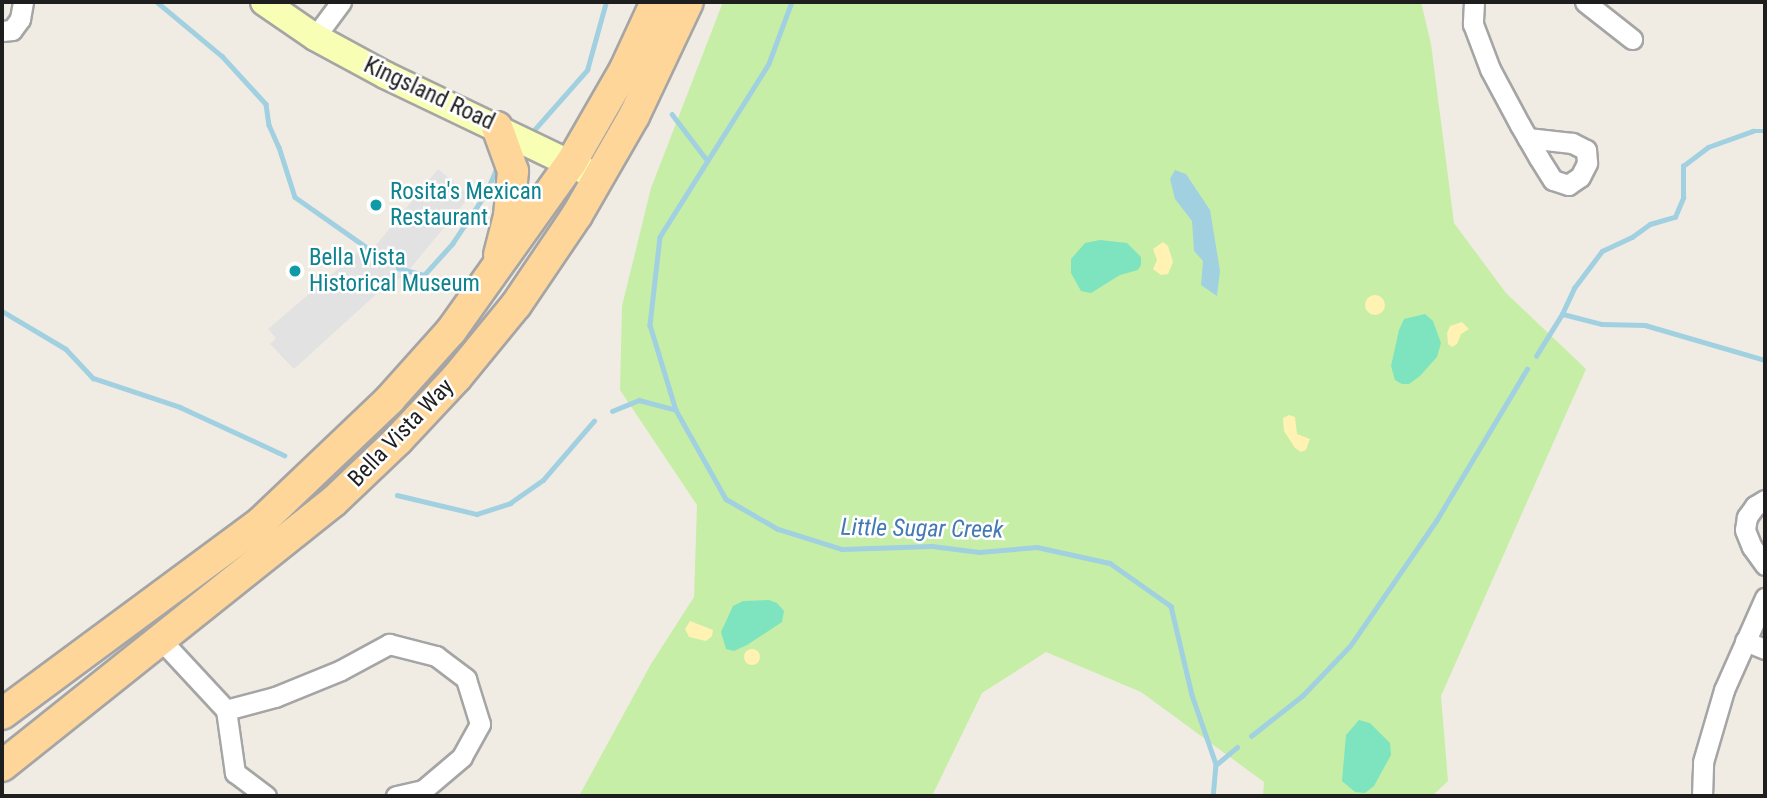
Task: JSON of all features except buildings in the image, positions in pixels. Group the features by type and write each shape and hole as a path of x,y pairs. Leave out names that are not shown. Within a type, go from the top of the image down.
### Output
{"main road":[{"name":"Bella Vista Way","path":"2,714 260,523 390,399 451,331 571,163 625,69 656,2"},
{"name":"Bella Vista Way","path":"2,766 333,502 398,440 457,377 516,305 600,177 634,116 688,2"},
{"path":"494,274 509,216 513,171 498,127"}],"street":[{"path":"2,31 12,30 20,19 23,2"},
{"name":"Kingsland Road","path":"264,2 315,37 385,75 600,177"},
{"path":"315,37 341,2"},
{"path":"1474,2 1473,24 1527,138"},
{"path":"1585,2 1632,39"},
{"path":"1765,500 1755,506 1746,517 1745,530 1752,547 1765,565"},
{"path":"1702,796 1703,762 1724,690 1765,597"},
{"path":"161,640 226,710 235,773 266,796"},
{"path":"1745,641 1765,649"},
{"path":"226,710 275,697 341,670 389,644 436,656 466,679 480,724 463,757 423,790 396,796"}],"green space":[{"path":"723,2 1421,2 1431,44 1454,223 1506,293 1586,369 1441,696 1448,781 1432,796 1263,796 1264,782 1141,692 1046,652 982,693 932,796 579,796 651,664 694,597 697,505 620,390 622,306 651,188"},
{"path":"1100,240 1127,243 1141,257 1141,265 1138,270 1120,275 1091,293 1081,291 1071,273 1071,259 1085,243"},
{"path":"1425,314 1433,321 1441,343 1437,357 1420,376 1409,384 1402,384 1395,380 1391,366 1399,330 1404,319"},
{"path":"769,600 777,603 784,611 782,622 747,645 734,651 726,649 721,632 733,606 743,601"},
{"path":"1359,720 1370,723 1390,743 1391,755 1374,786 1365,793 1355,792 1342,781 1346,735"}],"sand":[{"path":"1163,242 1168,246 1173,262 1168,274 1161,275 1153,269 1157,260 1153,249"},
{"path":"1375,295 1382,298 1385,305 1382,312 1375,315 1368,312 1365,305 1368,298"},
{"path":"1462,322 1469,329 1461,334 1457,344 1452,347 1448,344 1447,333 1450,326"},
{"path":"1289,415 1295,417 1297,434 1310,439 1306,450 1301,452 1295,448 1284,431 1283,418"},
{"path":"690,621 713,630 712,636 706,641 689,637 685,629"},
{"path":"752,649 758,651 758,663 752,665 746,663 744,657 746,651"}],"shaded area":[{"path":"438,169 470,196 404,276 383,288 294,369 270,344 276,338 268,329 357,253 376,245"}],"water":[{"path":"1175,170 1186,174 1210,210 1220,271 1217,296 1201,285 1203,261 1194,251 1192,221 1175,199 1170,179"}],"waterway":[{"path":"157,2 222,56 266,104 269,125 295,197 376,254"},
{"path":"535,129 587,70 606,2"},
{"name":"Little Sugar Creek","path":"792,2 769,64 660,237 650,325 676,410 726,499 778,529 842,549 932,546 979,552 1037,547 1110,563 1171,606 1192,695 1216,764 1213,796"},
{"path":"672,114 707,160"},
{"path":"1536,356 1562,314 1574,288 1602,251 1632,237 1650,224 1675,217 1683,198 1683,166 1708,147 1753,131 1765,131"},
{"path":"398,268 424,275 452,244 486,193 498,165"},
{"path":"2,311 66,349 93,378 180,407 284,455"},
{"path":"1563,314 1602,324 1645,325 1765,360"},
{"path":"1251,736 1302,696 1350,646 1436,521 1527,369"},
{"path":"612,411 639,400 676,410"},
{"path":"397,495 477,514 510,503 543,480 594,421"},
{"path":"1217,764 1237,747"}],"place":[{"name":"Rosita's Mexican Restaurant","path":"376,205"},
{"name":"Bella Vista Historical Museum","path":"295,271"}]}
